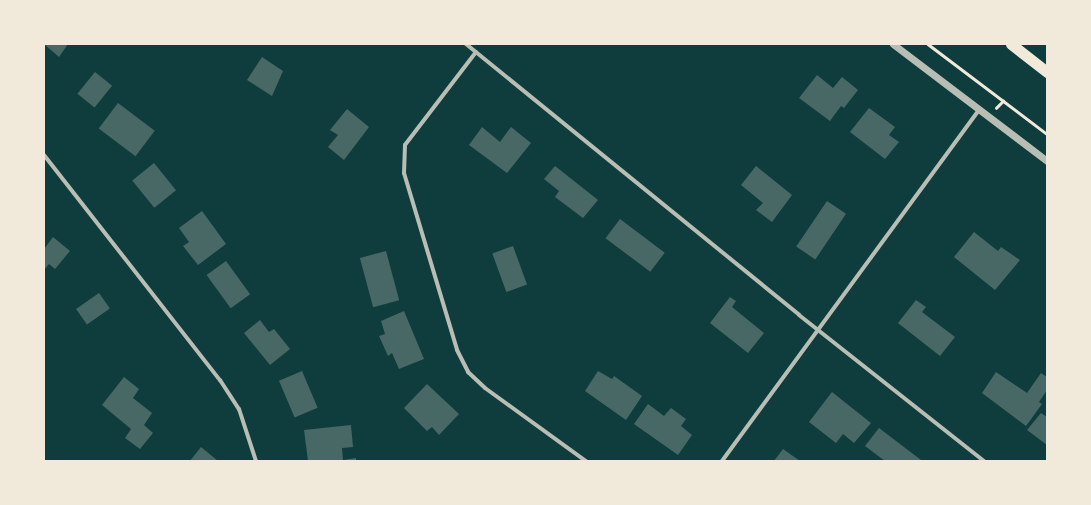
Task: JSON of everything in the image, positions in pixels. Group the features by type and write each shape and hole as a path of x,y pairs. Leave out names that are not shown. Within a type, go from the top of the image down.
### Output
{"highway":[{"path":"1011,44 1047,72"}],"street":[{"path":"466,44 818,329 984,461"},
{"path":"893,44 1047,161"},
{"path":"476,52 405,145 404,173 457,350 468,372 485,388 586,461"},
{"path":"722,461 979,110"},
{"path":"44,155 220,380 239,409 256,461"}],"path":[{"path":"928,44 1047,134"}],"building":[{"path":"44,44 68,44 59,57"},
{"path":"262,57 283,71 272,96 247,80"},
{"path":"95,72 112,86 94,108 77,94"},
{"path":"817,75 833,88 842,77 858,90 844,108 841,106 830,121 799,98"},
{"path":"118,103 155,131 135,156 99,129"},
{"path":"869,108 895,127 889,135 899,142 885,159 850,132"},
{"path":"347,109 369,127 344,160 328,147 338,135 330,130"},
{"path":"482,127 500,142 511,127 531,143 507,173 469,145"},
{"path":"154,163 176,190 154,208 132,181"},
{"path":"555,166 598,200 583,218 555,197 559,191 544,179"},
{"path":"756,166 792,195 772,222 756,210 763,203 741,185"},
{"path":"827,201 846,214 815,259 796,247"},
{"path":"202,211 226,244 198,265 183,246 189,242 179,228"},
{"path":"620,219 665,253 650,272 606,238"},
{"path":"974,232 998,251 1001,247 1020,260 995,290 954,257"},
{"path":"53,237 70,251 55,269 49,264 44,270 44,249"},
{"path":"513,246 527,285 506,292 492,254"},
{"path":"386,251 399,300 373,307 360,258"},
{"path":"226,261 250,294 231,308 207,275"},
{"path":"99,293 110,309 87,325 76,309"},
{"path":"730,297 736,301 732,307 764,333 748,353 710,323"},
{"path":"916,300 926,307 922,312 955,337 940,356 898,323"},
{"path":"404,311 424,359 399,369 392,353 388,356 379,336 385,334 381,321"},
{"path":"260,320 269,332 274,329 290,349 270,365 244,333"},
{"path":"302,371 318,408 295,418 279,381"},
{"path":"598,371 612,379 614,376 642,396 626,420 585,391"},
{"path":"996,372 1027,393 1041,373 1047,377 1047,390 1039,402 1042,404 1026,426 982,393"},
{"path":"124,377 139,389 133,398 152,413 144,425 153,433 140,449 125,438 131,429 102,405"},
{"path":"427,384 459,414 439,435 432,427 427,431 404,408"},
{"path":"832,392 871,423 854,443 843,434 836,443 809,422"},
{"path":"648,404 664,416 671,408 686,419 681,426 692,435 678,455 634,424"},
{"path":"1041,413 1047,417 1047,445 1027,430"},
{"path":"351,425 353,447 342,448 343,460 356,458 356,461 308,461 304,430"},
{"path":"879,428 921,460 885,461 865,446"},
{"path":"201,447 218,461 190,461"},
{"path":"783,449 800,461 774,461"}]}
